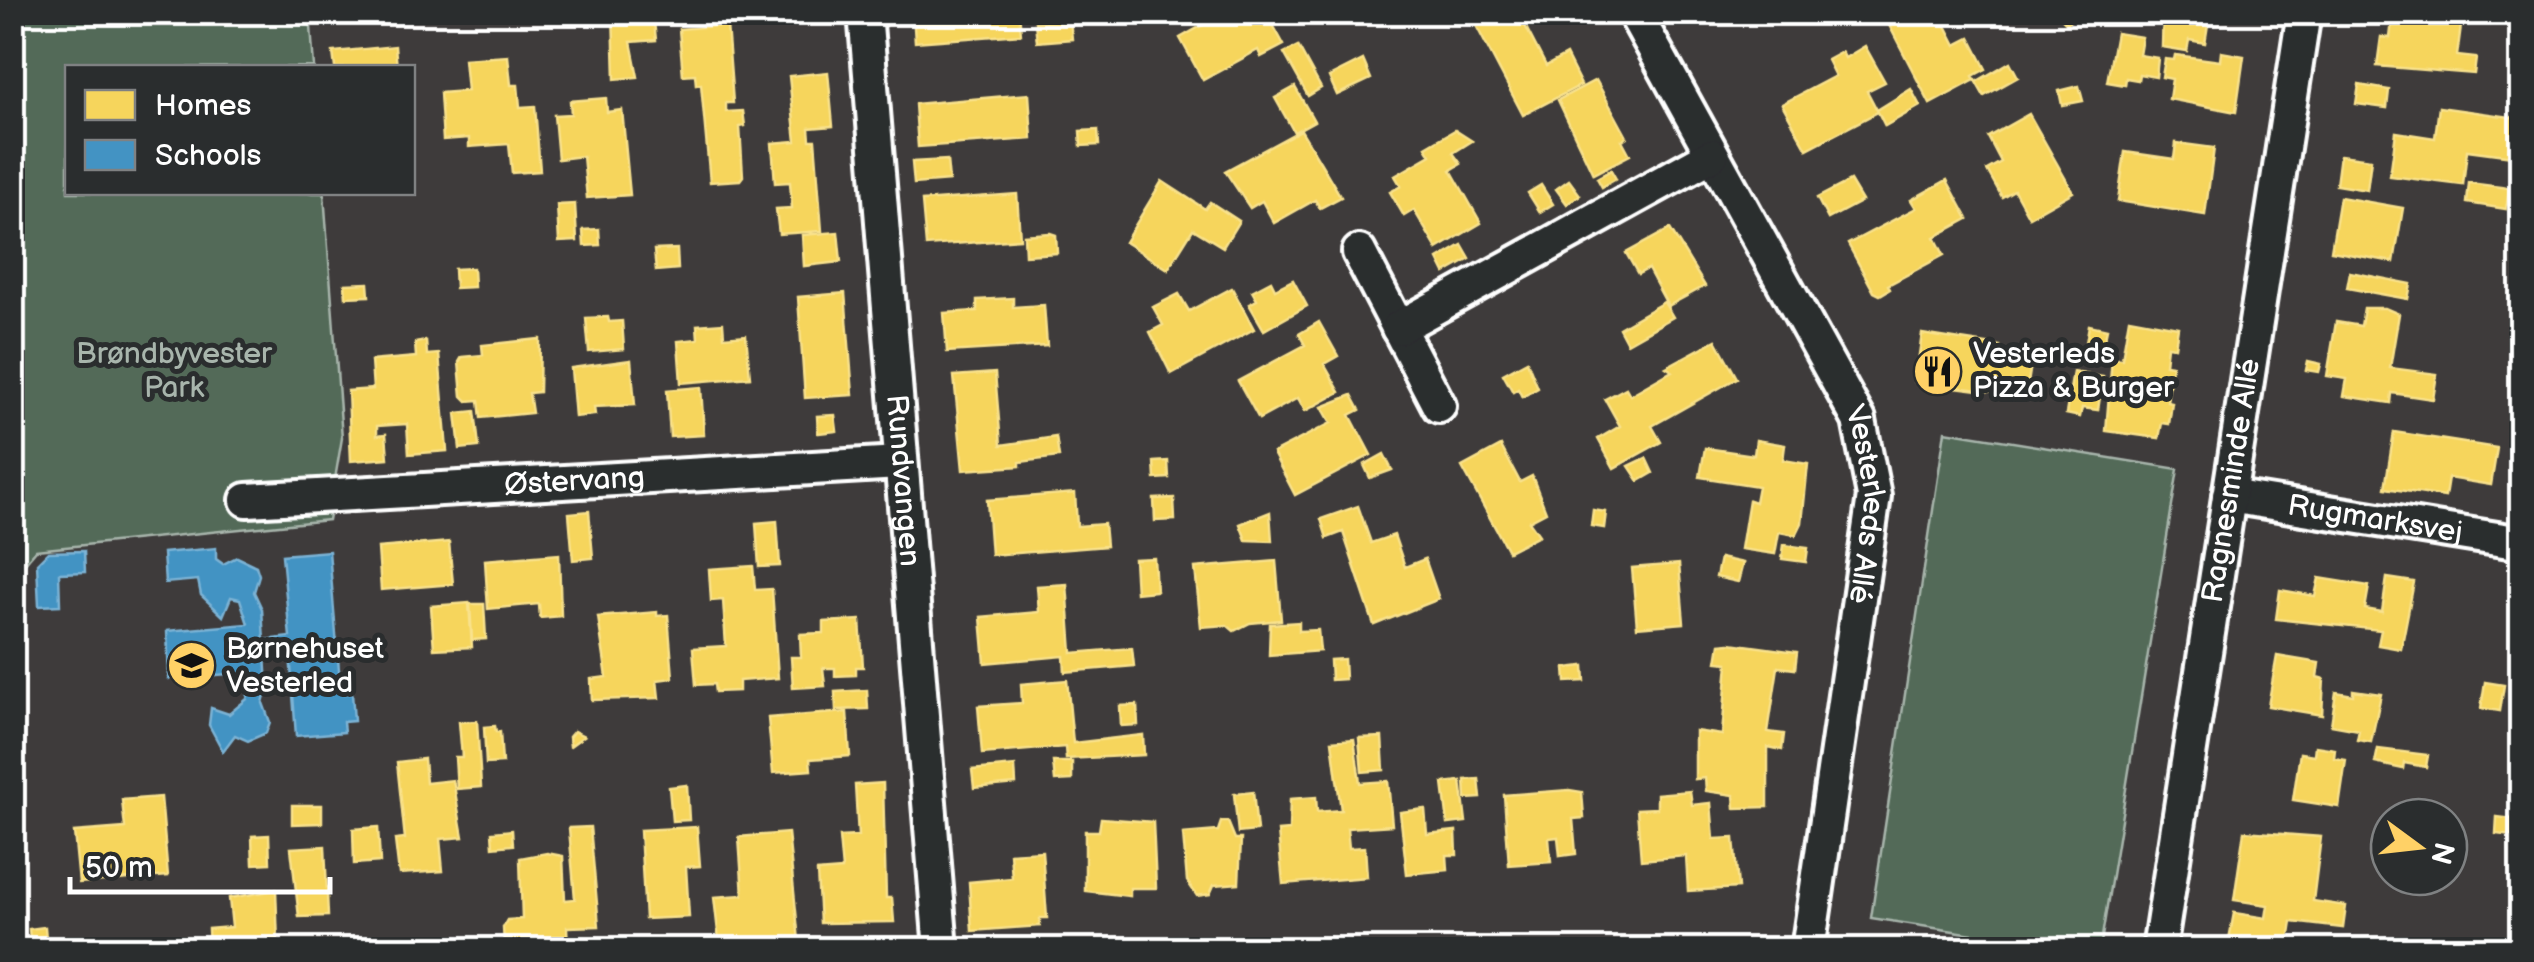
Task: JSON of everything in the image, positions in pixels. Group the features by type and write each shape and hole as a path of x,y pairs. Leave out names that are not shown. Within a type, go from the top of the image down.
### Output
{"street":[{"name":"Rundvangen","path":"865,12 940,950"},
{"name":"Vesterleds Allé","path":"1634,12 1860,420 1874,496 1808,950"},
{"name":"Ragnesminde Allé","path":"2159,950 2304,12"},
{"path":"1398,328 1712,155"},
{"path":"1358,252 1440,406"},
{"name":"Østervang","path":"247,500 900,463"},
{"name":"Rugmarksvej","path":"2229,496 2522,543"}],"green space":[{"name":"Brøndbyvester Park","path":"13,13 310,13 314,65 65,65 65,195 324,195 342,438 328,520 36,550 13,577"},
{"path":"1945,431 2178,469 2100,949 2068,949 1871,918"}],"building: Homes":[{"path":"613,12 653,12 656,40 631,42 638,77 615,79"},
{"path":"913,12 1019,12 1021,34 915,42"},
{"path":"1226,12 1266,12 1284,45 1261,57 1258,50 1203,80 1180,38"},
{"path":"1469,12 1518,12 1546,66 1566,55 1581,85 1523,115"},
{"path":"1912,12 1939,12 1956,45 1970,38 1986,69 1973,76 1975,80 1930,104 1889,25"},
{"path":"2056,12 2077,12 2078,13 2067,24"},
{"path":"2163,12 2210,12 2205,43 2189,40 2187,51 2162,47"},
{"path":"2393,12 2462,18 2457,56 2476,58 2474,74 2377,66 2381,37 2390,38"},
{"path":"2482,12 2504,12 2502,24 2481,19"},
{"path":"1070,20 1072,39 1037,42 1035,22"},
{"path":"727,25 733,103 726,103 726,112 743,111 743,176 740,180 710,182 701,84 696,85 695,74 683,75 679,29"},
{"path":"2116,33 2142,37 2139,55 2158,58 2156,77 2139,74 2138,80 2126,78 2125,85 2107,82"},
{"path":"395,46 397,65 335,65 333,52"},
{"path":"1298,46 1321,88 1308,96 1284,53"},
{"path":"1865,46 1885,82 1867,91 1877,110 1911,89 1920,106 1885,126 1878,112 1807,149 1782,104 1835,76 1827,60 1842,52 1845,58"},
{"path":"2221,52 2244,56 2236,112 2169,99 2172,79 2162,77 2165,59 2174,60 2175,55 2220,61"},
{"path":"508,56 511,85 518,85 520,107 535,106 540,171 512,173 509,144 469,147 469,138 443,140 440,93 467,91 464,59"},
{"path":"1363,60 1371,79 1337,95 1329,77"},
{"path":"2010,62 2018,77 1984,96 1976,82"},
{"path":"828,72 833,126 809,128 810,140 815,140 822,231 779,234 776,209 792,208 790,182 775,183 772,143 796,141 789,76"},
{"path":"1596,80 1627,137 1622,140 1630,155 1593,174 1558,100"},
{"path":"2359,85 2389,90 2387,108 2356,104"},
{"path":"2079,86 2083,101 2062,105 2059,91"},
{"path":"1295,87 1314,121 1294,132 1275,98"},
{"path":"1029,94 1032,139 918,147 915,104"},
{"path":"606,98 607,112 622,110 630,195 587,198 583,156 558,159 554,115 571,114 570,101"},
{"path":"2439,107 2518,118 2513,156 2467,150 2463,185 2390,176 2396,132 2435,138"},
{"path":"2029,114 2073,192 2029,217 2014,190 2002,197 1987,170 2001,162 1988,137"},
{"path":"1098,130 1099,145 1081,146 1080,131"},
{"path":"1301,130 1341,197 1320,208 1315,200 1274,223 1262,201 1250,208 1225,171"},
{"path":"1455,130 1472,141 1453,153 1461,164 1451,170 1481,223 1437,249 1414,210 1404,216 1390,192 1401,186 1395,176 1431,155 1426,147"},
{"path":"2176,143 2214,148 2205,215 2118,201 2125,152 2174,159"},
{"path":"2340,155 2371,159 2367,190 2336,185"},
{"path":"947,160 949,181 914,184 912,162"},
{"path":"1611,170 1616,179 1602,187 1597,178"},
{"path":"1569,180 1580,195 1567,204 1556,189"},
{"path":"1947,180 1968,219 1935,237 1944,255 1888,285 1890,289 1880,295 1874,292 1848,244 1916,208 1911,200"},
{"path":"1162,181 1205,209 1210,202 1239,221 1223,247 1193,229 1168,269 1125,242"},
{"path":"1850,181 1862,201 1828,219 1817,198"},
{"path":"2469,183 2509,188 2506,209 2467,203"},
{"path":"1541,185 1553,204 1540,212 1528,193"},
{"path":"1017,194 1020,239 926,246 922,201"},
{"path":"2340,197 2403,208 2394,262 2331,251"},
{"path":"575,204 577,241 559,242 557,205"},
{"path":"599,229 600,245 584,246 583,230"},
{"path":"1670,229 1705,286 1668,306 1648,269 1638,274 1626,253"},
{"path":"838,232 841,262 804,266 802,235"},
{"path":"1024,235 1056,235 1057,253 1025,255"},
{"path":"1462,245 1470,259 1445,273 1438,259"},
{"path":"677,249 678,269 656,271 654,250"},
{"path":"473,268 474,287 455,288 454,269"},
{"path":"2350,272 2411,284 2408,299 2347,288"},
{"path":"1293,280 1307,306 1264,330 1249,304 1257,300 1252,291 1271,281 1275,289"},
{"path":"368,283 369,296 346,297 345,284"},
{"path":"1232,288 1254,329 1171,374 1150,332 1163,325 1153,307 1179,294 1189,311"},
{"path":"845,293 853,395 805,398 798,297"},
{"path":"1013,298 1013,307 1044,305 1047,346 947,352 944,313 977,311 977,300"},
{"path":"1664,302 1673,317 1627,343 1619,328"},
{"path":"2364,308 2385,308 2399,314 2390,368 2437,374 2433,399 2392,393 2391,403 2344,396 2347,379 2327,376 2336,322 2361,326"},
{"path":"608,317 609,322 622,321 624,349 589,352 586,318"},
{"path":"2129,318 2178,327 2175,347 2167,346 2165,364 2172,365 2167,402 2172,403 2169,424 2162,423 2159,438 2106,431 2112,358 2122,359"},
{"path":"1319,322 1338,356 1324,364 1340,392 1305,411 1298,398 1259,419 1238,381 1305,345 1299,334"},
{"path":"723,323 724,337 746,335 750,377 681,383 678,341 698,339 697,325"},
{"path":"2089,325 2107,329 2102,352 2085,349"},
{"path":"1922,334 2000,346 1999,352 2032,358 2026,396 1915,382"},
{"path":"540,339 539,392 529,393 532,413 481,418 479,400 467,401 462,396 462,357 483,355 482,345"},
{"path":"1716,340 1737,378 1652,426 1661,442 1614,468 1598,439 1620,426 1605,399 1626,388 1630,395 1672,371 1666,367"},
{"path":"426,341 427,355 439,354 447,451 409,454 407,424 377,426 377,435 386,434 388,458 351,461 348,391 373,389 371,361 416,357 415,343"},
{"path":"631,360 635,405 594,407 595,415 575,417 571,368"},
{"path":"1527,361 1538,388 1522,397 1518,389 1513,392 1503,374"},
{"path":"2308,361 2321,364 2319,372 2306,370"},
{"path":"2073,372 2103,377 2098,410 2082,408 2080,417 2066,414"},
{"path":"995,373 1001,445 1056,437 1059,457 1020,462 1020,466 963,470 954,376"},
{"path":"701,387 704,435 670,437 667,390"},
{"path":"1352,395 1360,410 1350,415 1371,455 1295,495 1273,453 1331,423 1322,407"},
{"path":"475,411 479,447 460,449 456,413"},
{"path":"835,415 837,431 818,433 817,416"},
{"path":"2394,432 2497,448 2491,485 2448,478 2445,497 2385,488"},
{"path":"1756,440 1785,445 1783,460 1808,464 1802,523 1796,535 1779,532 1775,554 1741,549 1749,500 1755,502 1758,486 1700,477 1705,448 1754,455"},
{"path":"1501,446 1520,482 1532,476 1546,512 1529,521 1539,535 1508,551 1462,467"},
{"path":"1384,454 1392,470 1370,478 1364,465"},
{"path":"1646,458 1653,473 1639,481 1629,466"},
{"path":"1168,461 1169,478 1155,479 1154,462"},
{"path":"1075,493 1077,526 1104,524 1106,546 991,555 987,500"},
{"path":"1174,498 1175,520 1155,521 1154,499"},
{"path":"1358,506 1371,543 1394,535 1405,567 1425,559 1439,599 1374,625 1343,532 1327,538 1321,519"},
{"path":"1593,510 1606,512 1604,528 1591,526"},
{"path":"589,511 593,558 573,560 569,513"},
{"path":"1270,512 1272,541 1246,540 1240,524"},
{"path":"777,521 780,566 759,567 756,523"},
{"path":"449,542 453,584 381,590 378,548"},
{"path":"1784,545 1808,548 1806,562 1782,559"},
{"path":"559,554 561,616 540,618 539,604 488,609 485,560"},
{"path":"1154,558 1156,591 1136,593 1134,559"},
{"path":"1720,558 1743,563 1738,582 1716,577"},
{"path":"1276,561 1281,620 1250,623 1234,631 1227,625 1201,627 1195,568"},
{"path":"1679,564 1684,623 1637,627 1632,568"},
{"path":"753,566 755,590 772,589 778,678 739,681 739,691 715,692 714,684 696,685 693,648 726,646 723,600 711,601 709,569"},
{"path":"2319,578 2369,586 2365,609 2382,612 2387,578 2414,582 2401,649 2378,645 2381,630 2276,619 2280,590 2315,596"},
{"path":"1067,584 1072,653 1132,648 1134,666 1065,672 1064,656 985,663 981,617 1039,612 1037,586"},
{"path":"469,603 472,647 434,649 431,606"},
{"path":"470,604 484,604 486,639 472,640"},
{"path":"657,612 657,616 668,615 673,678 657,680 659,698 592,700 591,679 607,677 598,617"},
{"path":"860,620 863,667 856,667 856,675 835,676 835,668 823,668 825,686 793,688 791,657 801,657 800,634 824,633 824,622"},
{"path":"1299,622 1299,631 1318,630 1320,651 1269,655 1270,624"},
{"path":"1720,644 1797,652 1795,669 1778,667 1768,732 1784,734 1782,750 1768,747 1768,807 1735,808 1734,795 1706,791 1705,778 1695,779 1695,731 1722,735 1728,663 1717,662"},
{"path":"2277,656 2319,663 2317,677 2324,679 2322,715 2268,706"},
{"path":"1344,659 1345,679 1331,680 1330,660"},
{"path":"1584,666 1585,681 1566,682 1565,668"},
{"path":"1067,680 1073,743 1143,735 1144,755 1066,759 1065,747 982,754 978,706 1022,703 1021,684"},
{"path":"2485,682 2504,685 2500,711 2481,708"},
{"path":"867,690 868,709 836,710 835,692"},
{"path":"2353,690 2381,694 2371,742 2357,740 2359,730 2331,725 2336,692 2353,695"},
{"path":"1137,705 1138,725 1121,726 1120,706"},
{"path":"847,712 850,756 810,759 811,770 773,773 768,718"},
{"path":"477,721 481,787 457,789 455,757 462,757 459,722"},
{"path":"495,726 496,732 500,732 502,763 486,764 484,727"},
{"path":"574,731 584,736 570,746 569,737"},
{"path":"1382,737 1384,770 1362,772 1359,738"},
{"path":"1354,739 1360,783 1388,781 1392,825 1347,828 1349,848 1365,847 1367,877 1283,884 1278,831 1289,830 1290,799 1316,797 1317,812 1341,810 1332,741"},
{"path":"2315,746 2335,749 2334,758 2346,760 2339,807 2293,800 2300,753 2314,755"},
{"path":"2378,749 2428,755 2426,767 2404,763 2403,769 2375,763"},
{"path":"424,759 426,783 453,780 463,837 440,839 443,871 399,874 395,840 405,839 397,762"},
{"path":"1053,762 1072,762 1072,780 1055,781"},
{"path":"1015,766 1016,784 974,788 972,770"},
{"path":"1479,779 1481,798 1466,799 1465,780"},
{"path":"1461,781 1466,822 1448,824 1443,783"},
{"path":"883,783 886,898 892,898 894,922 820,923 817,872 842,870 839,837 858,836 855,785"},
{"path":"687,785 689,820 672,821 669,787"},
{"path":"1690,791 1692,805 1711,803 1714,839 1734,838 1738,888 1688,891 1686,856 1641,860 1637,809 1657,808 1657,794"},
{"path":"1253,792 1257,831 1238,833 1234,794"},
{"path":"1582,792 1584,818 1573,819 1576,854 1560,856 1558,837 1549,838 1551,862 1509,865 1504,795"},
{"path":"161,797 168,876 79,883 74,832 125,828 122,800"},
{"path":"292,805 322,805 322,823 292,824"},
{"path":"1425,809 1427,834 1456,831 1457,855 1447,855 1448,870 1407,874 1400,812"},
{"path":"2497,817 2514,819 2512,836 2496,834"},
{"path":"1101,818 1153,822 1156,888 1130,888 1130,896 1085,891 1085,831 1099,831"},
{"path":"1221,822 1228,822 1235,839 1241,839 1239,883 1214,885 1210,894 1197,896 1187,881 1183,834 1218,831"},
{"path":"378,827 380,862 354,864 353,829"},
{"path":"590,827 599,926 567,927 568,950 510,950 510,945 504,945 503,927 507,920 522,919 520,858 547,853 563,856 565,900 575,899 569,828"},
{"path":"697,827 700,866 686,867 689,917 645,919 640,830"},
{"path":"512,830 513,845 493,847 492,832"},
{"path":"2244,831 2321,837 2313,901 2346,906 2343,928 2292,922 2289,941 2279,939 2277,950 2227,950 2234,913 2266,918 2268,905 2234,900"},
{"path":"788,833 799,941 771,944 771,950 720,950 714,897 743,895 739,837"},
{"path":"269,835 270,863 253,864 252,836"},
{"path":"325,846 328,916 299,917 291,848"},
{"path":"1042,851 1047,918 1040,918 1040,926 972,931 969,882 1012,878 1010,853"},
{"path":"276,890 278,944 256,946 256,950 209,950 208,929 232,927 229,898"},
{"path":"45,927 47,950 31,950 29,929"}],"building: Schools":[{"path":"216,548 216,559 223,564 237,557 256,566 259,575 254,592 262,609 264,640 290,637 282,555 329,551 341,694 352,693 354,721 343,722 344,732 296,736 290,653 265,654 267,687 263,703 270,722 266,733 248,741 235,735 223,751 209,725 211,708 229,714 247,699 253,672 169,679 167,631 248,624 240,599 231,597 223,616 201,595 198,580 165,583 163,553"},
{"path":"84,551 85,572 59,573 60,605 39,606 37,563 48,552"}],"place":[{"name":"Vesterleds Pizza & Burger","path":"1938,371"},
{"name":"Børnehuset Vesterled","path":"191,666"}]}
